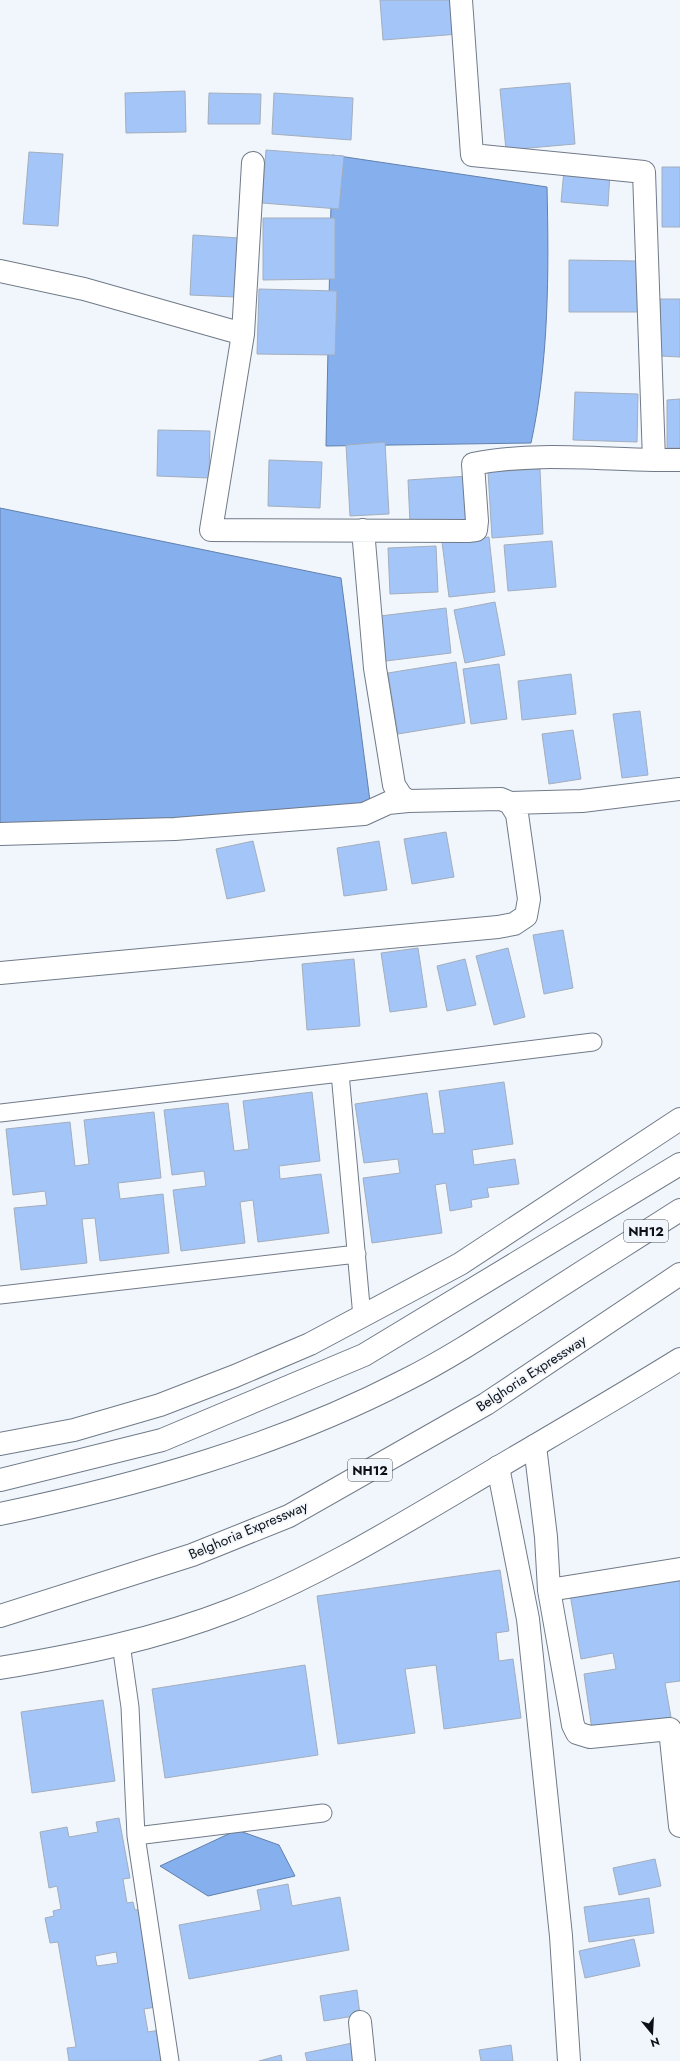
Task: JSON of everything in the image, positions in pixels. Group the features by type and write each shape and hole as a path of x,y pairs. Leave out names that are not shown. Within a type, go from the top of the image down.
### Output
{"main road":[{"path":"461,0 472,156 644,172 654,460"},
{"path":"253,163 243,334 211,530 476,530 476,501 473,464 498,459 521,458 680,460"},
{"path":"0,271 84,289 243,334"},
{"path":"363,530 375,668 394,785 400,796 408,801"},
{"path":"0,834 175,829 364,814 388,803 408,801 501,799 510,803 582,801 680,789"},
{"path":"0,973 498,927 514,924 526,916 529,899 517,814 510,803"},
{"path":"0,1444 74,1430 160,1405 235,1376 310,1344 460,1264 680,1119"},
{"path":"0,1480 162,1440 364,1355 680,1164"},
{"name":"NH12","path":"0,1514 71,1499 159,1476 252,1445 327,1417 404,1382 467,1346 680,1210"},
{"name":"Belghoria Expressway","path":"0,1616 31,1608 192,1555 289,1516 486,1404 680,1274"},
{"path":"0,1668 121,1644 178,1628 230,1610 295,1583 377,1539 680,1359"},
{"path":"535,1446 546,1537 549,1590 573,1725 577,1732 590,1737 675,1729 680,1826"},
{"path":"498,1467 528,1619 561,1936 569,2061"},
{"path":"549,1590 680,1569"},
{"path":"0,1608 31,1608"},
{"path":"360,2022 364,2061"}],"lane":[{"path":"0,1114 592,1042"},
{"path":"340,1073 362,1317"},
{"path":"0,1295 357,1254"},
{"path":"121,1644 130,1707 136,1836 170,2061"},
{"path":"136,1836 323,1813"}],"water":[{"path":"332,155 547,187 548,283 544,348 537,412 531,443 326,446"},
{"path":"0,508 341,578 371,809 0,838"},
{"path":"237,1830 279,1845 295,1876 208,1896 160,1866"}],"building":[{"path":"380,0 457,0 459,34 383,40"},
{"path":"570,83 575,144 506,150 500,89"},
{"path":"185,91 186,132 126,133 125,93"},
{"path":"209,93 261,94 260,124 208,124"},
{"path":"274,93 353,98 351,140 272,134"},
{"path":"266,150 344,156 339,209 262,203"},
{"path":"29,152 63,154 58,226 23,224"},
{"path":"662,167 680,167 680,227 662,227"},
{"path":"564,170 610,173 608,206 561,202"},
{"path":"263,218 335,218 335,279 263,280"},
{"path":"193,235 239,238 235,297 190,295"},
{"path":"569,260 638,261 638,312 569,312"},
{"path":"259,289 337,291 335,355 257,354"},
{"path":"660,299 680,299 680,357 660,356"},
{"path":"575,392 638,394 637,442 573,440"},
{"path":"680,399 680,448 667,448 667,400"},
{"path":"158,430 210,431 209,478 157,476"},
{"path":"385,442 389,514 350,516 346,445"},
{"path":"269,460 322,462 320,508 268,506"},
{"path":"540,469 543,534 492,538 488,472"},
{"path":"468,476 471,519 410,523 408,480"},
{"path":"489,537 495,592 449,597 442,542"},
{"path":"552,541 556,587 508,591 504,545"},
{"path":"436,546 438,592 390,594 388,548"},
{"path":"495,602 505,655 465,663 454,610"},
{"path":"446,608 451,653 386,661 380,616"},
{"path":"456,662 465,723 398,734 388,673"},
{"path":"499,664 507,719 471,724 463,669"},
{"path":"571,674 576,714 522,720 518,681"},
{"path":"640,711 648,775 622,778 613,714"},
{"path":"573,730 581,779 549,784 542,734"},
{"path":"446,832 454,877 412,884 404,839"},
{"path":"253,841 265,891 227,899 216,849"},
{"path":"379,841 387,890 344,896 337,848"},
{"path":"563,930 573,988 544,994 533,935"},
{"path":"418,948 427,1007 390,1012 381,953"},
{"path":"508,948 525,1017 494,1025 476,956"},
{"path":"354,959 360,1026 307,1030 302,964"},
{"path":"465,959 476,1005 447,1011 437,966"},
{"path":"504,1082 513,1144 472,1150 474,1165 515,1159 519,1184 487,1188 489,1197 471,1200 472,1207 450,1211 446,1183 435,1185 442,1233 372,1243 363,1178 400,1173 398,1159 364,1163 355,1104 427,1093 433,1134 445,1133 439,1091"},
{"path":"312,1092 320,1161 279,1166 280,1179 321,1174 329,1233 258,1242 253,1200 240,1202 245,1243 181,1251 173,1190 206,1186 204,1171 172,1175 164,1110 228,1103 234,1151 249,1149 243,1101"},
{"path":"154,1112 161,1178 118,1183 120,1199 163,1194 169,1253 100,1261 95,1218 82,1219 87,1263 21,1270 14,1208 47,1205 45,1191 13,1195 6,1129 70,1122 75,1166 89,1164 84,1120"},
{"path":"500,1570 509,1631 496,1633 499,1661 513,1659 521,1718 444,1729 436,1665 405,1669 415,1733 338,1744 317,1596"},
{"path":"680,1575 680,1681 665,1683 671,1717 592,1730 584,1674 616,1669 613,1653 581,1659 570,1594"},
{"path":"305,1665 318,1755 165,1778 152,1689"},
{"path":"103,1700 115,1781 32,1793 21,1712"},
{"path":"119,1818 130,1878 123,1879 127,1903 133,1902 135,1910 143,1909 156,2007 144,2009 148,2032 160,2030 168,2059 160,2061 69,2061 67,2048 76,2047 58,1942 50,1943 45,1918 54,1916 53,1911 61,1909 57,1886 49,1888 40,1832 67,1827 69,1837 98,1832 96,1822","holes":["116,1952 118,1963 97,1966 95,1956"]},
{"path":"655,1859 661,1886 619,1895 613,1868"},
{"path":"288,1884 292,1906 340,1897 349,1950 189,1979 179,1925 261,1910 257,1890"},
{"path":"649,1898 654,1933 589,1942 584,1907"},
{"path":"634,1939 640,1966 585,1978 579,1951"},
{"path":"357,1990 360,2015 324,2021 320,1996"},
{"path":"352,2043 355,2061 307,2061 305,2053"},
{"path":"511,2045 513,2061 481,2061 479,2050"},
{"path":"281,2055 282,2061 259,2061"}]}
